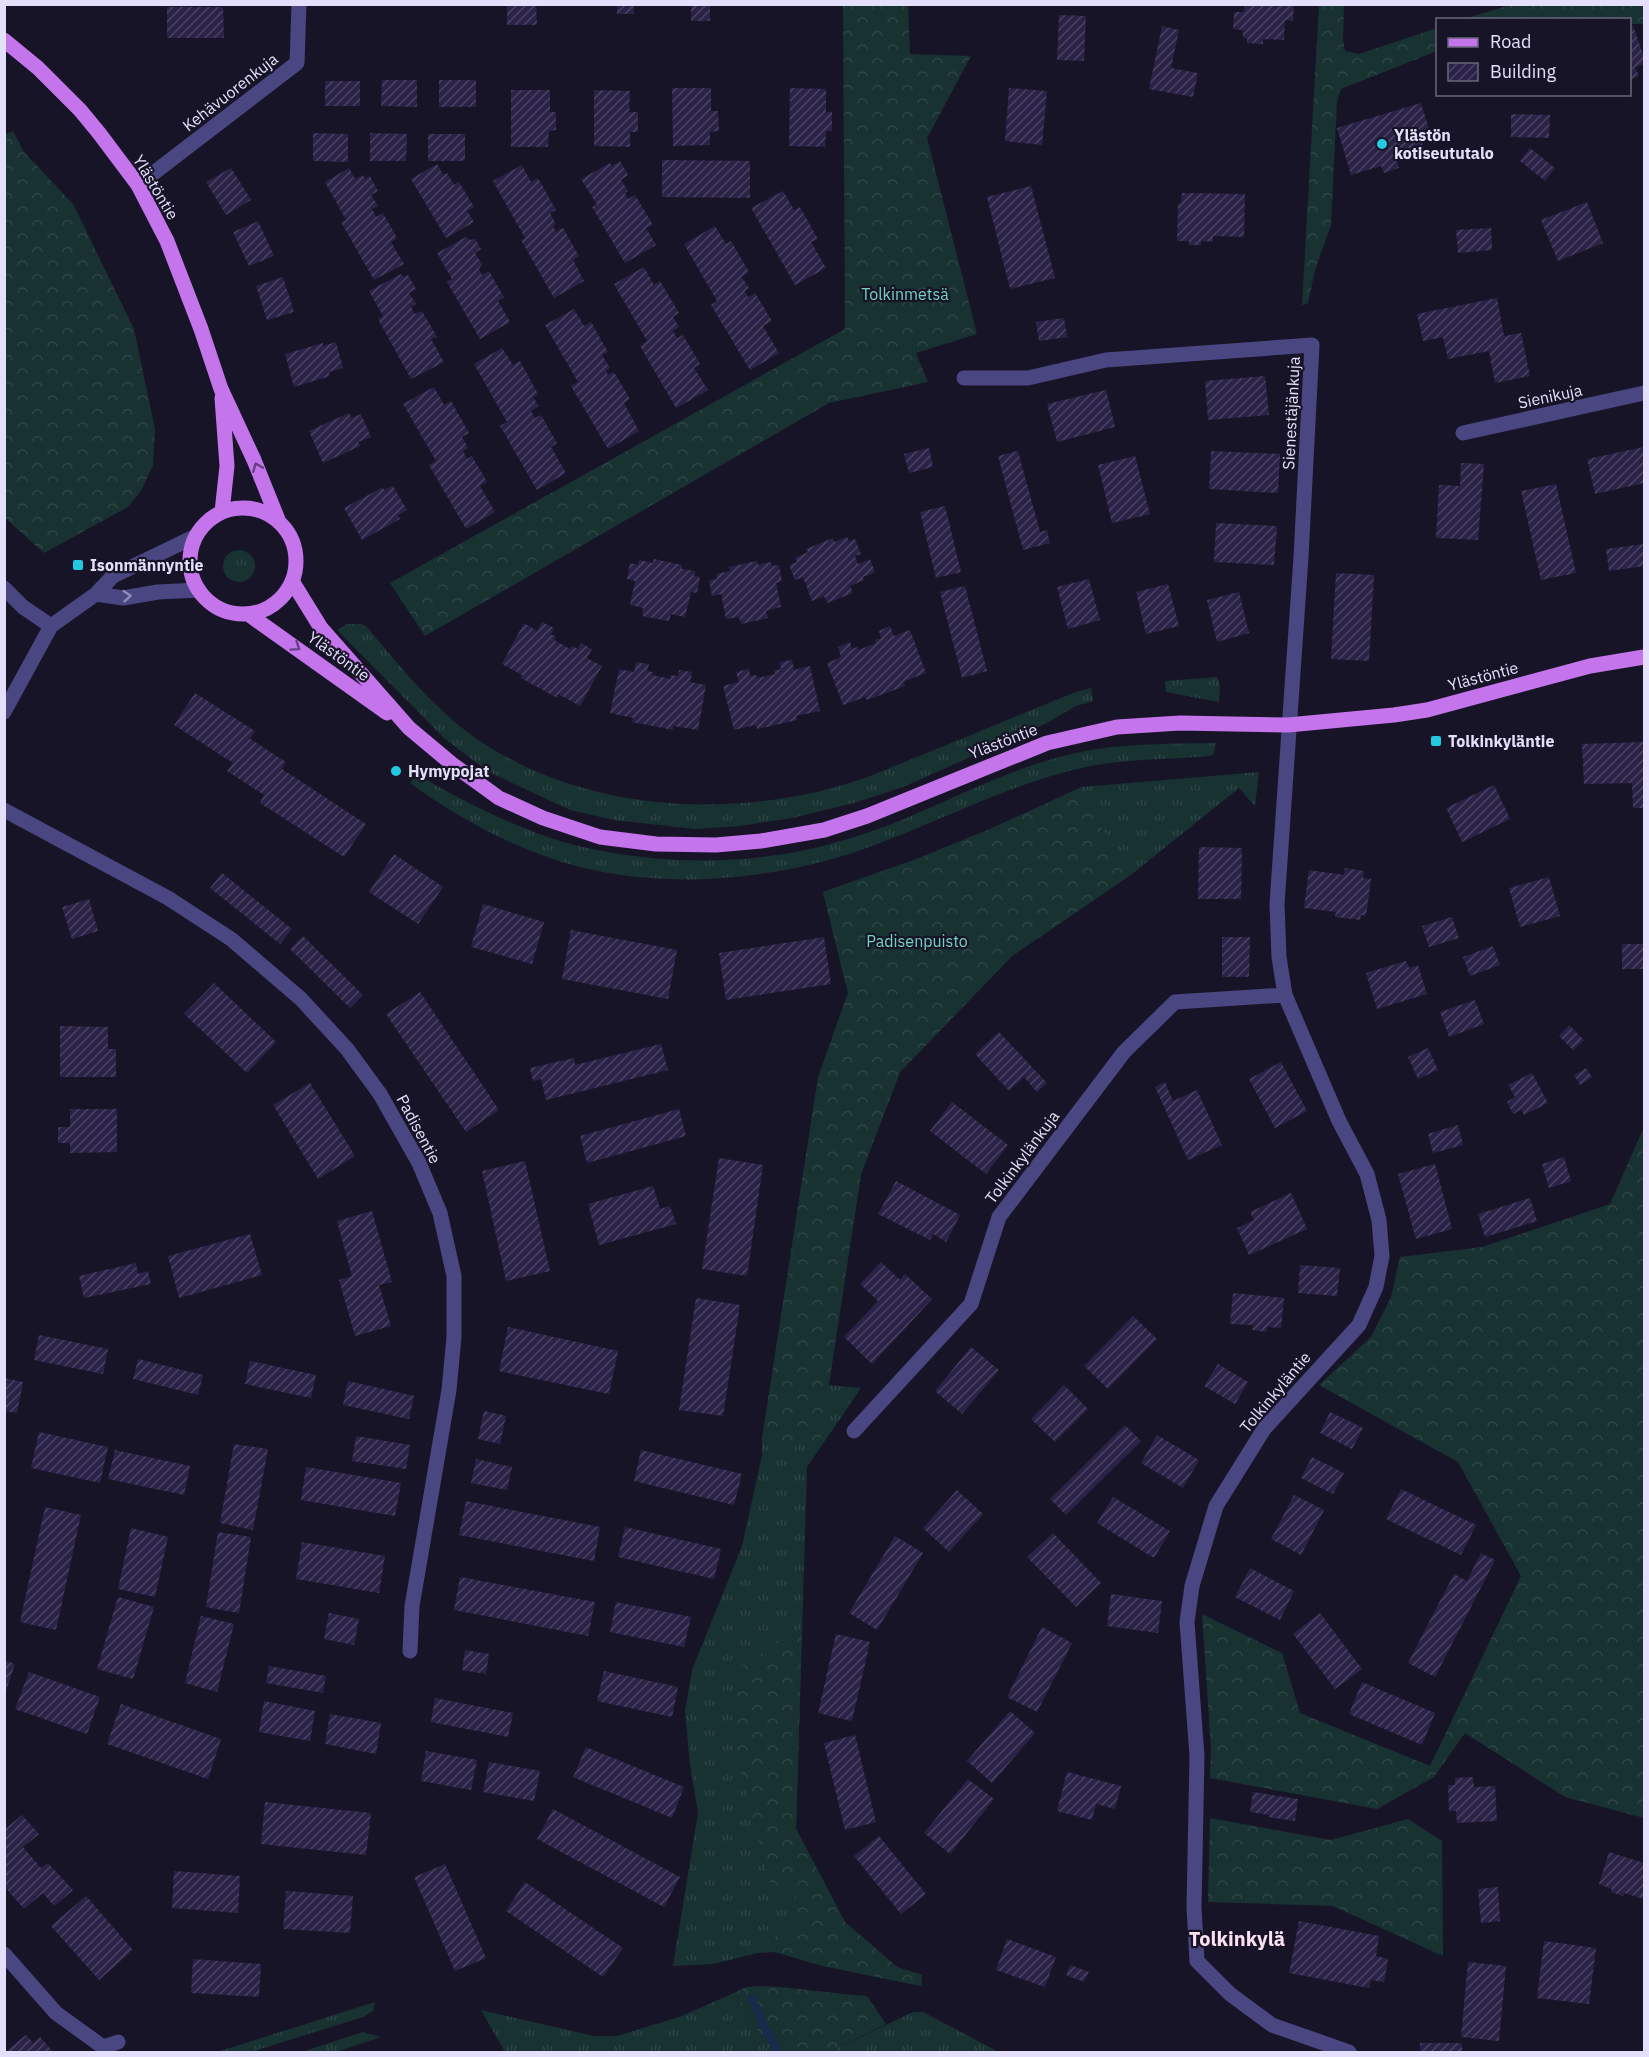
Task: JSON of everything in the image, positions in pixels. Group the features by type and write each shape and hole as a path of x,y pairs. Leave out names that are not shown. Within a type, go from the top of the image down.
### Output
{"main road":[{"name":"Ylästöntie","path":"4,40 38,68 80,110 138,184 167,241 221,389 254,460 279,522"},
{"name":"Ylästöntie","path":"221,389 227,466 222,512"},
{"path":"235,508 250,508 266,513 279,522 288,532 294,546 296,563 292,581 285,593 264,610 248,614 218,608 199,590 190,566 192,546 196,536 204,525 222,512 235,508"},
{"name":"Ylästöntie","path":"292,581 321,628 409,728"},
{"name":"Ylästöntie","path":"248,614 409,728 452,764 499,798 543,818 600,837 656,844 716,845 761,841 824,830 867,816 1047,743 1117,727 1180,723 1288,725 1394,715 1427,710 1590,666 1644,657"}],"street":[{"name":"Kehävuorenkuja","path":"138,184 297,63 298,4"},
{"name":"Sienestäjänkuja","path":"964,378 1028,378 1106,360 1312,345 1288,725"},
{"name":"Sienikuja","path":"1463,433 1644,393"},
{"path":"4,712 51,627 96,594 113,576 196,536"},
{"path":"4,588 22,607 51,627"},
{"path":"96,594 123,598 158,592 199,590"},
{"name":"Tolkinkyläntie","path":"1288,725 1276,904 1279,957 1285,995 1339,1121 1367,1174 1379,1220 1382,1256 1376,1287 1359,1324 1264,1430 1216,1506 1192,1586 1186,1622 1197,1756 1194,1936 1197,1961 1230,1994 1272,2025 1349,2052"},
{"name":"Padisentie","path":"4,810 168,898 240,947 301,999 346,1049 380,1094 419,1163 440,1213 454,1276 454,1336 448,1390 414,1594 410,1651"},
{"name":"Tolkinkylänkuja","path":"854,1431 971,1304 999,1217 1124,1052 1175,1002 1285,995"},
{"path":"4,1954 56,2013 103,2047 118,2042"}],"green space":[{"path":"1521,4 1644,5 1644,24 1631,24 1631,18 1467,18"},
{"name":"Tolkinmetsä","path":"843,5 908,5 910,54 971,56 927,138 977,334 916,353 928,382 829,403 425,636 390,583 845,329"},
{"path":"1319,5 1344,5 1345,51 1359,54 1436,28 1436,51 1341,89 1337,101 1331,225 1315,270 1308,303 1302,305"},
{"path":"13,131 24,152 73,204 134,329 155,429 153,465 141,491 128,507 44,553 5,518 4,135"},
{"path":"239,550 250,555 255,566 250,577 239,582 228,577 223,566 228,555"},
{"path":"347,624 366,626 441,710 470,734 512,760 558,780 606,794 655,802 706,805 756,802 806,794 869,776 1076,692 1091,688 1093,701 1076,706 1045,724 903,787 854,803 792,818 740,826 695,829 614,820 570,810 489,772 445,739 337,630"},
{"path":"1217,677 1220,685 1219,702 1166,692 1165,681"},
{"path":"1216,743 1213,755 1208,756 1113,762 1053,775 1025,784 861,850 779,871 735,877 648,878 605,872 564,862 524,848 479,827 410,783 417,774 495,816 578,846 647,858 715,860 784,854 851,838 905,818 1012,772 1067,755 1122,746"},
{"name":"Padisenpuisto","path":"1259,772 1255,806 1239,788 1132,874 1012,956 900,1072 861,1174 828,1385 861,1388 807,1467 796,1829 845,1922 897,1967 922,1975 921,1986 823,1966 775,1952 758,1953 713,1964 673,1966 698,1813 690,1765 685,1711 692,1670 742,1546 762,1455 762,1439 818,1078 848,993 823,892 917,859 1082,787"},
{"path":"1082,787 1087,805 1132,874 1012,956 900,1072 861,1174 820,1444 762,1439 818,1078 848,993 823,892 917,859"},
{"path":"1644,1127 1644,1818 1565,1797 1465,1733 1434,1777 1377,1809 1210,1778 1211,1749 1202,1614 1282,1653 1300,1713 1430,1766 1521,1576 1458,1462 1319,1385 1371,1337 1391,1297 1400,1257 1482,1247 1610,1204"},
{"path":"802,1628 796,1829 845,1922 897,1967 922,1975 921,1986 823,1966 775,1952 775,1934 794,1927 796,1886 770,1884 741,1772 734,1730 739,1667"},
{"path":"1210,1818 1331,1840 1408,1819 1442,1841 1443,1956 1333,1906 1208,1902"},
{"path":"760,1986 867,1996 886,2024 829,2052 769,2052 736,1992 747,1987"},
{"path":"736,1992 769,2052 505,2052 481,2010 594,2036 617,2036 682,2016"},
{"path":"375,2002 373,2011 363,2017 251,2052 217,2052"},
{"path":"913,2012 923,2012 999,2052 829,2052"},
{"path":"363,2032 381,2037 336,2052 301,2052"}],"building":[{"path":"507,4 536,4 537,25 507,25"},
{"path":"617,4 634,4 634,14 617,14"},
{"path":"691,4 710,4 710,21 691,21"},
{"path":"1245,4 1294,4 1293,21 1285,20 1284,40 1263,39 1263,44 1247,43 1247,38 1243,38 1243,30 1233,29 1234,12 1244,12"},
{"path":"167,7 223,7 224,38 167,38"},
{"path":"1059,15 1086,16 1084,61 1057,60"},
{"path":"1162,26 1179,30 1171,68 1198,73 1193,97 1149,89"},
{"path":"1633,26 1644,57 1644,64 1635,67 1639,76 1631,80 1631,27"},
{"path":"382,80 417,80 417,107 381,106"},
{"path":"439,80 476,80 476,107 439,107"},
{"path":"325,81 360,81 360,106 325,106"},
{"path":"672,88 711,88 711,111 718,111 719,131 710,132 710,145 673,146"},
{"path":"790,88 826,89 826,112 832,112 832,131 826,131 825,147 789,146"},
{"path":"1009,88 1047,91 1042,145 1005,141"},
{"path":"511,90 550,90 550,112 556,112 556,130 549,131 548,147 511,147"},
{"path":"594,90 630,91 629,112 638,112 638,132 630,132 630,147 594,146"},
{"name":"Ylästön kotiseututalo","path":"1421,103 1430,132 1420,135 1425,153 1397,161 1399,168 1384,173 1381,166 1351,175 1337,128"},
{"path":"1511,114 1550,115 1549,138 1511,137"},
{"path":"313,133 348,134 348,162 313,161"},
{"path":"370,133 407,134 406,161 370,161"},
{"path":"428,134 465,134 465,161 428,161"},
{"path":"1530,148 1555,168 1545,181 1520,161"},
{"path":"662,160 750,161 750,198 662,197"},
{"path":"620,161 628,175 621,180 628,191 625,193 628,199 635,195 653,225 646,228 656,245 625,263 592,207 597,205 581,179 610,163 612,166"},
{"path":"437,164 443,175 447,173 454,185 459,182 474,207 467,211 474,222 446,238 411,179"},
{"path":"522,165 531,182 538,178 556,210 550,213 556,224 553,226 556,232 563,228 579,256 573,260 584,281 554,298 521,240 525,238 493,181"},
{"path":"231,168 251,200 226,215 206,182"},
{"path":"349,168 355,179 363,175 365,179 370,176 378,191 371,195 378,206 372,209 376,217 383,213 397,238 391,242 404,264 374,280 341,222 346,220 325,182"},
{"path":"1031,186 1055,278 1010,289 987,197"},
{"path":"783,191 794,210 800,207 818,239 811,242 826,268 795,285 751,208"},
{"path":"1182,193 1245,194 1244,237 1213,236 1213,242 1201,241 1201,245 1189,245 1189,241 1177,241 1178,203 1181,204"},
{"path":"1587,202 1603,243 1558,261 1541,220"},
{"path":"258,221 274,256 249,266 233,232"},
{"path":"715,226 726,244 731,241 749,272 742,277 749,288 745,291 748,297 755,293 772,321 763,326 779,353 750,370 711,305 717,301 684,244"},
{"path":"1491,228 1492,250 1458,253 1456,230"},
{"path":"466,237 470,240 475,239 481,249 475,253 482,264 479,269 482,275 489,271 504,297 498,301 510,322 480,339 447,282 452,279 437,253"},
{"path":"644,267 654,285 660,281 679,313 673,317 679,327 673,331 677,338 683,335 700,364 694,368 708,390 676,408 640,346 647,341 614,284"},
{"path":"401,274 403,277 408,275 416,289 409,293 416,304 411,307 415,314 422,311 437,337 431,339 444,362 411,379 378,319 383,316 369,291"},
{"path":"283,277 294,312 267,320 256,286"},
{"path":"1497,298 1504,336 1521,333 1530,376 1495,383 1489,351 1448,359 1443,337 1423,341 1417,314"},
{"path":"574,309 584,326 591,322 608,352 602,355 610,368 606,371 608,375 614,372 630,399 624,403 639,431 608,449 571,386 578,382 545,325"},
{"path":"1064,318 1067,337 1039,341 1036,322"},
{"path":"336,342 343,368 329,372 330,376 294,387 285,354 323,343 323,346"},
{"path":"502,348 513,365 520,361 538,394 533,397 539,406 531,411 535,418 541,415 557,443 551,447 566,473 537,490 500,426 507,422 474,364"},
{"path":"1265,376 1269,415 1208,420 1205,381"},
{"path":"434,387 444,405 451,401 469,433 462,437 468,448 463,451 467,459 472,456 487,482 480,486 495,512 466,529 429,465 436,461 403,404"},
{"path":"1106,390 1115,427 1057,442 1047,404"},
{"path":"349,413 351,418 361,414 371,437 358,442 360,446 323,463 309,431"},
{"path":"1644,447 1644,483 1595,494 1587,459"},
{"path":"929,448 933,467 909,473 904,454"},
{"path":"1018,451 1040,532 1047,530 1050,543 1023,550 998,456"},
{"path":"1211,451 1280,454 1278,493 1209,489"},
{"path":"1135,456 1150,514 1112,523 1098,465"},
{"path":"1461,463 1484,464 1478,540 1436,538 1439,485 1460,486"},
{"path":"1556,484 1576,573 1541,580 1521,491"},
{"path":"393,486 407,510 398,515 400,519 362,540 344,508 383,487 384,490"},
{"path":"945,506 961,572 936,578 920,512"},
{"path":"1216,523 1277,526 1274,565 1214,562"},
{"path":"847,537 849,541 855,539 861,554 855,556 858,564 870,559 875,572 850,586 853,593 827,603 824,596 812,601 803,577 795,580 789,565 797,562 795,558 808,552 806,549 833,538 835,542"},
{"path":"1644,544 1644,566 1609,571 1606,549"},
{"path":"654,559 682,565 682,569 695,571 694,576 700,577 697,593 691,592 685,617 671,614 669,621 642,616 643,608 630,605 635,581 627,579 630,563 638,565 639,560 653,563"},
{"path":"757,561 758,565 771,562 772,566 779,565 782,581 776,583 781,607 766,611 768,618 741,624 739,617 726,619 721,594 712,596 709,580 717,579 716,574 730,571 729,567"},
{"path":"1336,573 1374,575 1369,661 1331,659"},
{"path":"1089,579 1100,620 1068,629 1057,587"},
{"path":"1168,584 1179,626 1146,634 1136,592"},
{"path":"965,586 987,671 962,678 940,592"},
{"path":"1239,592 1249,633 1217,642 1207,600"},
{"path":"542,622 554,628 551,634 556,637 554,640 570,649 572,646 578,649 581,643 592,649 587,658 602,666 580,706 558,694 557,698 521,678 522,675 502,664 524,623 537,631"},
{"path":"890,626 894,636 910,630 926,673 903,682 905,686 867,700 865,697 843,705 827,663 841,657 838,647 850,642 852,649 857,647 859,650 876,643 875,640 881,638 879,631"},
{"path":"792,660 794,670 810,666 820,711 796,716 797,720 757,729 756,725 734,730 723,686 739,682 736,672 749,669 750,676 756,675 757,678 775,674 774,671 781,669 779,662"},
{"path":"636,662 649,664 647,671 653,672 652,675 671,679 671,675 678,676 679,670 692,672 690,682 706,685 698,730 673,726 673,730 632,722 633,718 610,713 619,669 634,672"},
{"path":"195,693 255,731 250,739 286,762 282,769 366,824 344,857 260,803 264,795 227,771 233,763 174,725"},
{"path":"1644,742 1644,808 1633,808 1632,783 1584,784 1582,744"},
{"path":"1494,785 1510,819 1462,842 1446,808"},
{"path":"1199,847 1242,848 1241,899 1198,899"},
{"path":"394,854 443,887 418,924 369,892"},
{"path":"1345,868 1364,871 1363,878 1371,879 1366,916 1361,915 1360,920 1335,917 1336,912 1304,908 1309,870 1344,875"},
{"path":"222,873 292,929 280,944 210,888"},
{"path":"1549,877 1560,916 1520,927 1509,888"},
{"path":"89,899 98,931 72,939 62,907"},
{"path":"483,904 544,922 532,964 471,947"},
{"path":"1452,917 1459,938 1429,947 1422,926"},
{"path":"571,930 677,950 668,999 562,979"},
{"path":"303,936 363,995 350,1008 290,949"},
{"path":"824,937 831,984 726,1000 719,953"},
{"path":"1222,937 1250,937 1249,977 1222,977"},
{"path":"1622,944 1644,944 1644,969 1622,969"},
{"path":"1493,946 1500,965 1470,976 1463,957"},
{"path":"1406,961 1409,968 1418,965 1427,994 1377,1009 1366,973"},
{"path":"214,983 276,1042 247,1073 184,1014"},
{"path":"420,992 499,1110 466,1132 386,1014"},
{"path":"1475,1000 1484,1024 1449,1037 1440,1012"},
{"path":"1569,1025 1584,1040 1573,1050 1559,1036"},
{"path":"60,1026 108,1027 108,1049 116,1049 116,1077 60,1077"},
{"path":"999,1032 1047,1083 1037,1092 1024,1077 1009,1091 975,1054"},
{"path":"661,1044 668,1070 546,1100 541,1079 533,1081 530,1068 574,1058 575,1065"},
{"path":"1428,1048 1438,1070 1418,1079 1408,1057"},
{"path":"1281,1062 1307,1111 1275,1128 1249,1079"},
{"path":"1586,1068 1592,1077 1580,1085 1574,1075"},
{"path":"1532,1073 1548,1103 1524,1115 1521,1110 1513,1114 1507,1102 1515,1097 1508,1085"},
{"path":"1165,1082 1173,1101 1197,1090 1222,1145 1188,1160 1155,1087"},
{"path":"310,1083 355,1156 318,1179 273,1105"},
{"path":"952,1102 1008,1145 986,1174 930,1131"},
{"path":"70,1109 117,1109 117,1152 70,1153 70,1143 58,1143 58,1127 70,1127"},
{"path":"679,1109 686,1136 587,1163 580,1136"},
{"path":"1458,1125 1463,1145 1433,1153 1428,1134"},
{"path":"1564,1157 1571,1181 1549,1188 1542,1164"},
{"path":"719,1158 763,1165 747,1276 702,1269"},
{"path":"525,1161 550,1271 506,1281 482,1171"},
{"path":"1435,1164 1452,1229 1416,1239 1398,1174"},
{"path":"896,1181 960,1215 946,1242 933,1234 930,1240 878,1214"},
{"path":"653,1186 660,1209 670,1206 676,1224 599,1245 588,1204"},
{"path":"1291,1193 1307,1229 1249,1255 1237,1228 1254,1220 1250,1212"},
{"path":"1530,1198 1537,1221 1485,1237 1478,1214"},
{"path":"372,1211 392,1282 379,1285 391,1326 355,1336 339,1280 352,1276 337,1221"},
{"path":"250,1234 262,1275 179,1298 168,1256"},
{"path":"881,1262 900,1280 905,1274 932,1299 872,1364 844,1337 878,1301 860,1284"},
{"path":"136,1263 138,1274 148,1271 151,1284 84,1298 79,1276"},
{"path":"1300,1265 1340,1268 1337,1296 1298,1293"},
{"path":"1233,1293 1284,1298 1281,1328 1267,1327 1267,1332 1252,1330 1253,1325 1230,1324"},
{"path":"696,1298 740,1305 723,1416 679,1410"},
{"path":"1133,1316 1157,1339 1108,1389 1084,1366"},
{"path":"508,1327 618,1351 609,1394 499,1371"},
{"path":"39,1335 108,1349 103,1374 34,1360"},
{"path":"971,1347 999,1370 962,1414 935,1391"},
{"path":"138,1359 203,1375 198,1395 133,1379"},
{"path":"250,1361 316,1375 311,1398 245,1384"},
{"path":"1218,1364 1248,1382 1235,1404 1204,1386"},
{"path":"4,1378 23,1382 17,1413 4,1411"},
{"path":"348,1381 414,1396 409,1419 343,1405"},
{"path":"1064,1385 1088,1409 1055,1442 1031,1419"},
{"path":"484,1411 506,1416 500,1444 478,1439"},
{"path":"1330,1412 1363,1428 1352,1449 1320,1433"},
{"path":"1125,1425 1141,1441 1066,1515 1050,1499"},
{"path":"39,1432 108,1447 100,1483 31,1468"},
{"path":"1157,1435 1199,1460 1183,1488 1141,1463"},
{"path":"356,1436 410,1445 406,1469 352,1461"},
{"path":"234,1444 268,1449 253,1530 220,1523"},
{"path":"115,1450 190,1466 184,1495 108,1479"},
{"path":"641,1450 742,1474 734,1505 634,1481"},
{"path":"1312,1457 1344,1473 1333,1494 1301,1478"},
{"path":"476,1459 512,1467 507,1490 471,1483"},
{"path":"306,1467 401,1483 395,1516 301,1500"},
{"path":"1401,1489 1476,1525 1461,1555 1386,1519"},
{"path":"957,1490 983,1514 949,1552 923,1528"},
{"path":"1294,1495 1324,1510 1301,1555 1271,1539"},
{"path":"1113,1497 1170,1531 1154,1558 1097,1523"},
{"path":"466,1501 600,1527 594,1561 459,1535"},
{"path":"45,1507 81,1515 56,1630 20,1622"},
{"path":"625,1527 721,1549 714,1579 618,1557"},
{"path":"131,1528 168,1537 155,1597 118,1589"},
{"path":"218,1532 251,1537 239,1613 206,1607"},
{"path":"1053,1533 1101,1583 1076,1607 1027,1557"},
{"path":"895,1536 923,1553 877,1630 849,1613"},
{"path":"302,1542 385,1556 379,1593 296,1579"},
{"path":"1481,1553 1495,1560 1435,1677 1408,1663 1454,1574 1467,1581"},
{"path":"1250,1568 1294,1591 1280,1620 1235,1597"},
{"path":"460,1577 595,1602 588,1636 454,1610"},
{"path":"1111,1594 1162,1601 1158,1633 1107,1626"},
{"path":"118,1597 154,1607 133,1679 97,1669"},
{"path":"616,1602 691,1617 684,1647 610,1632"},
{"path":"329,1613 359,1619 354,1645 324,1639"},
{"path":"1320,1613 1362,1669 1335,1689 1293,1634"},
{"path":"201,1616 234,1624 217,1692 185,1683"},
{"path":"1042,1627 1072,1643 1037,1712 1007,1697"},
{"path":"836,1634 870,1642 852,1721 818,1713"},
{"path":"465,1650 489,1654 486,1674 462,1670"},
{"path":"4,1660 15,1664 5,1694 4,1694"},
{"path":"269,1666 326,1676 323,1693 266,1683"},
{"path":"604,1671 678,1687 672,1717 597,1701"},
{"path":"29,1672 100,1697 87,1734 15,1709"},
{"path":"1362,1682 1435,1713 1422,1745 1349,1714"},
{"path":"435,1698 513,1713 508,1737 431,1722"},
{"path":"264,1701 315,1711 310,1741 259,1732"},
{"path":"121,1704 221,1739 208,1779 107,1744"},
{"path":"1010,1711 1035,1733 992,1783 967,1761"},
{"path":"330,1714 381,1723 376,1754 325,1744"},
{"path":"855,1735 876,1822 845,1830 824,1743"},
{"path":"586,1747 684,1787 672,1818 573,1777"},
{"path":"426,1751 477,1760 471,1790 421,1781"},
{"path":"489,1762 540,1771 534,1801 483,1792"},
{"path":"1067,1772 1121,1786 1115,1809 1096,1804 1092,1820 1057,1811"},
{"path":"1473,1777 1474,1787 1495,1786 1497,1821 1457,1823 1456,1811 1449,1811 1448,1785 1455,1785 1455,1778"},
{"path":"968,1779 994,1799 950,1854 924,1833"},
{"path":"1253,1792 1298,1799 1295,1821 1250,1812"},
{"path":"265,1802 371,1813 366,1855 261,1844"},
{"path":"553,1809 680,1877 664,1907 537,1839"},
{"path":"22,1815 39,1834 23,1847 41,1868 48,1863 73,1890 54,1906 43,1893 24,1909 4,1886 4,1830"},
{"path":"879,1836 926,1894 901,1914 854,1856"},
{"path":"1609,1852 1644,1863 1644,1899 1611,1892 1612,1889 1599,1884"},
{"path":"445,1864 486,1958 455,1971 414,1877"},
{"path":"174,1871 240,1876 238,1913 172,1908"},
{"path":"525,1882 623,1948 603,1977 506,1911"},
{"path":"1498,1887 1500,1921 1481,1923 1478,1889"},
{"path":"286,1891 353,1896 350,1933 283,1929"},
{"path":"86,1896 133,1950 99,1980 51,1926"},
{"path":"1299,1921 1379,1936 1376,1956 1388,1959 1384,1982 1371,1980 1369,1988 1289,1973"},
{"path":"1007,1939 1056,1957 1045,1987 996,1970"},
{"path":"1544,1941 1596,1948 1589,2004 1537,1998"},
{"path":"193,1959 261,1964 259,1997 191,1993"},
{"path":"1468,1962 1506,1966 1499,2041 1461,2037"},
{"path":"1070,1965 1089,1972 1084,1982 1066,1975"},
{"path":"26,2035 33,2043 40,2037 53,2052 5,2052"},
{"path":"1420,2043 1462,2043 1462,2052 1420,2052"}],"waterway":[{"path":"752,1998 778,2052"}],"place":[{"name":"Ylästön kotiseututalo","path":"1382,144"},
{"name":"Isonmännyntie","path":"78,565"},
{"name":"Tolkinkyläntie","path":"1436,741"},
{"name":"Hymypojat","path":"396,771"}],"district":[{"name":"Tolkinkylä","path":"1237,1938"}]}
